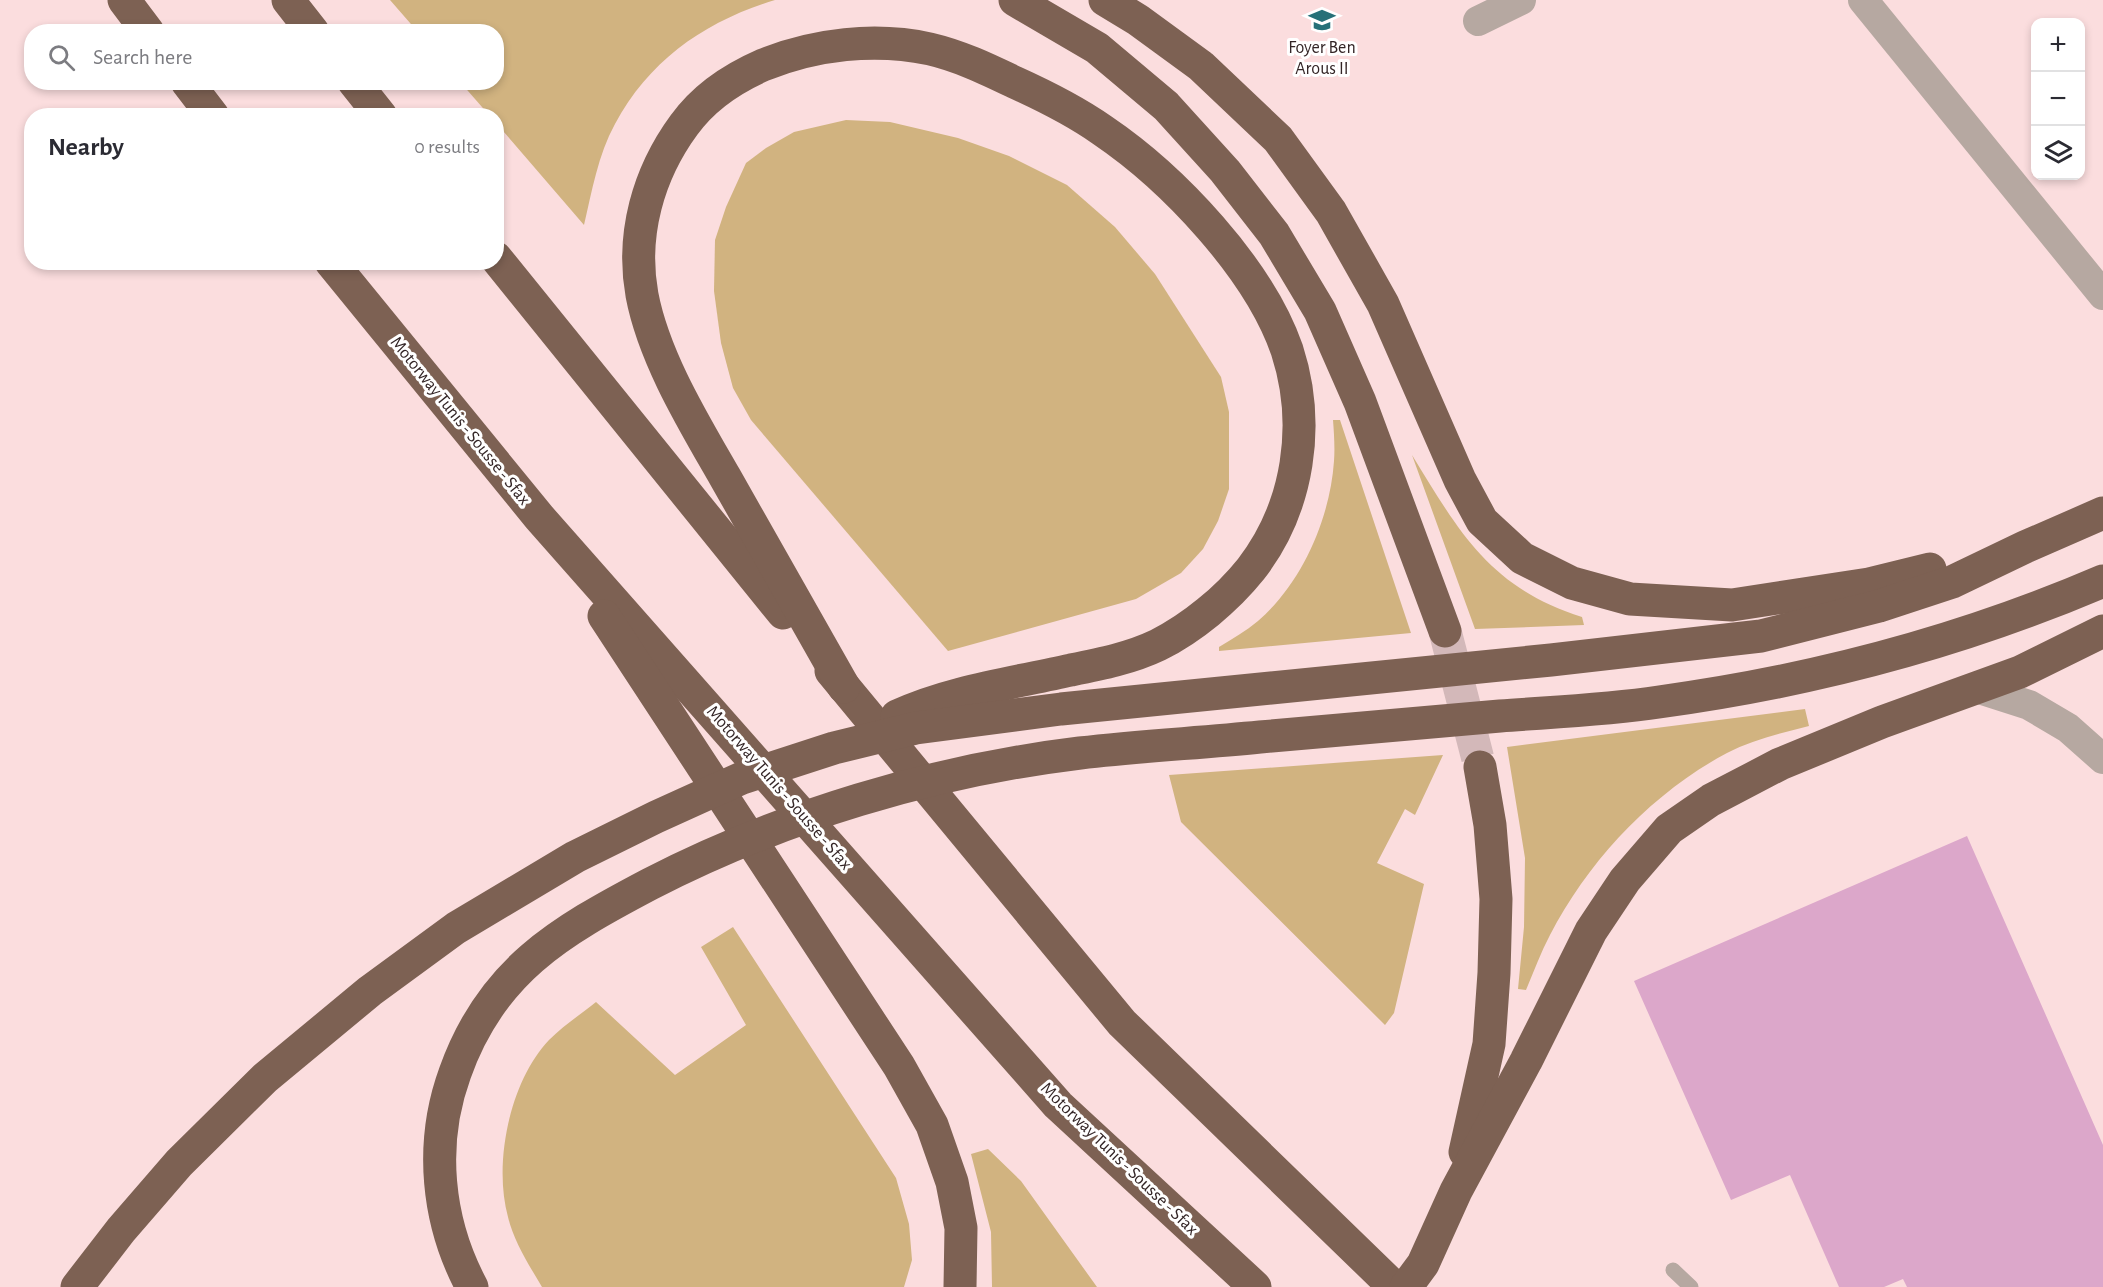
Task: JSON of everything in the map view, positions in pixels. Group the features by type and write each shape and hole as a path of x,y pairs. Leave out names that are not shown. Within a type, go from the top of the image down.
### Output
{"highway":[{"path":"124,0 142,24"},
{"path":"288,0 307,24"},
{"path":"1015,0 1097,48 1166,106 1225,171 1274,234 1320,311 1360,402 1445,631"},
{"path":"1105,0 1138,20 1201,66 1278,140 1331,212 1383,304 1460,480 1482,521 1522,558 1572,583 1630,599 1732,605 1869,584 2025,547"},
{"path":"834,748 903,713 948,699 1117,660 1159,644 1196,621 1250,570 1268,544 1282,516 1293,485 1298,454 1300,418 1296,382 1286,347 1270,313 1244,272 1215,233 1182,196 1145,162 1101,129 1053,100 968,61 931,50 894,44 855,44 818,48 781,58 746,72 714,92 691,115 672,141 657,171 646,201 640,231 641,292 648,321 679,396 844,687"},
{"path":"194,90 207,108"},
{"path":"360,90 375,108"},
{"path":"504,268 844,687 1122,1023 1394,1287"},
{"name":"Motorway Tunis - Sousse - Sfax","path":"338,270 539,517 1058,1105 1255,1287"},
{"path":"77,1287 121,1230 179,1163 266,1078 370,991 456,928 575,857 741,778 834,748 916,728 1178,696 1551,660 1761,636 1879,606 1952,582 2103,513"},
{"path":"539,517 899,1066 932,1125 952,1182 961,1228 960,1287"},
{"path":"472,1287 460,1266 450,1236 442,1199 440,1150 451,1085 463,1049 481,1017 498,992 519,969 542,948 566,931 675,872 745,841 820,812 895,790 977,771 1077,754 1579,711 1725,693 1808,677 1890,657 1971,632 2103,581"},
{"path":"1406,1287 1423,1264 1456,1191 1526,1061 1591,931 1625,880 1670,829 1711,800 1780,764 1882,722 2020,672 2103,631"},
{"path":"1456,1191 1489,1044 1496,899 1490,825 1480,767"}],"street":[{"path":"1478,21 1521,0"},
{"path":"1863,0 2103,295"},
{"path":"1976,688 2029,705 2068,728 2103,759"}],"lane":[{"path":"1673,1270 1691,1287"}],"shaded area":[{"path":"390,0 775,0 726,19 703,31 663,62 645,80 629,101 609,136 596,173 584,225 504,132 504,108 483,108 467,90 504,90 504,24 411,24"},
{"path":"846,120 890,122 958,138 1009,156 1067,185 1115,227 1155,274 1221,377 1229,412 1229,489 1218,521 1203,549 1181,573 1136,599 948,651 751,420 733,388 721,343 714,291 715,240 726,207 746,163 794,132"},
{"path":"1333,420 1340,420 1411,633 1219,651 1219,647 1253,625 1274,606 1288,588 1311,548 1327,505 1331,483 1334,456"},
{"path":"1412,455 1462,533 1480,554 1523,590 1550,605 1582,617 1584,625 1475,629"},
{"path":"1805,709 1809,726 1777,734 1727,753 1699,769 1648,808 1603,855 1584,881 1547,941 1526,990 1518,989 1524,927 1525,858 1507,747"},
{"path":"1443,755 1415,815 1405,809 1377,863 1424,884 1394,1013 1385,1025 1181,822 1169,775"},
{"path":"733,927 896,1178 909,1224 912,1260 904,1287 542,1287 514,1235 504,1196 504,1148 508,1124 524,1077 535,1057 549,1040 596,1002 675,1075 746,1025 701,947"},
{"path":"988,1149 1021,1181 1097,1287 992,1287 991,1232 971,1154"}],"building":[{"path":"1967,836 2103,1145 2103,1287 1907,1287 1903,1279 1884,1287 1839,1287 1790,1175 1731,1200 1634,981"}],"tunnel":[{"path":"1445,631 1480,767"}],"place":[{"name":"Foyer Ben Arous II","path":"1322,20"}]}
